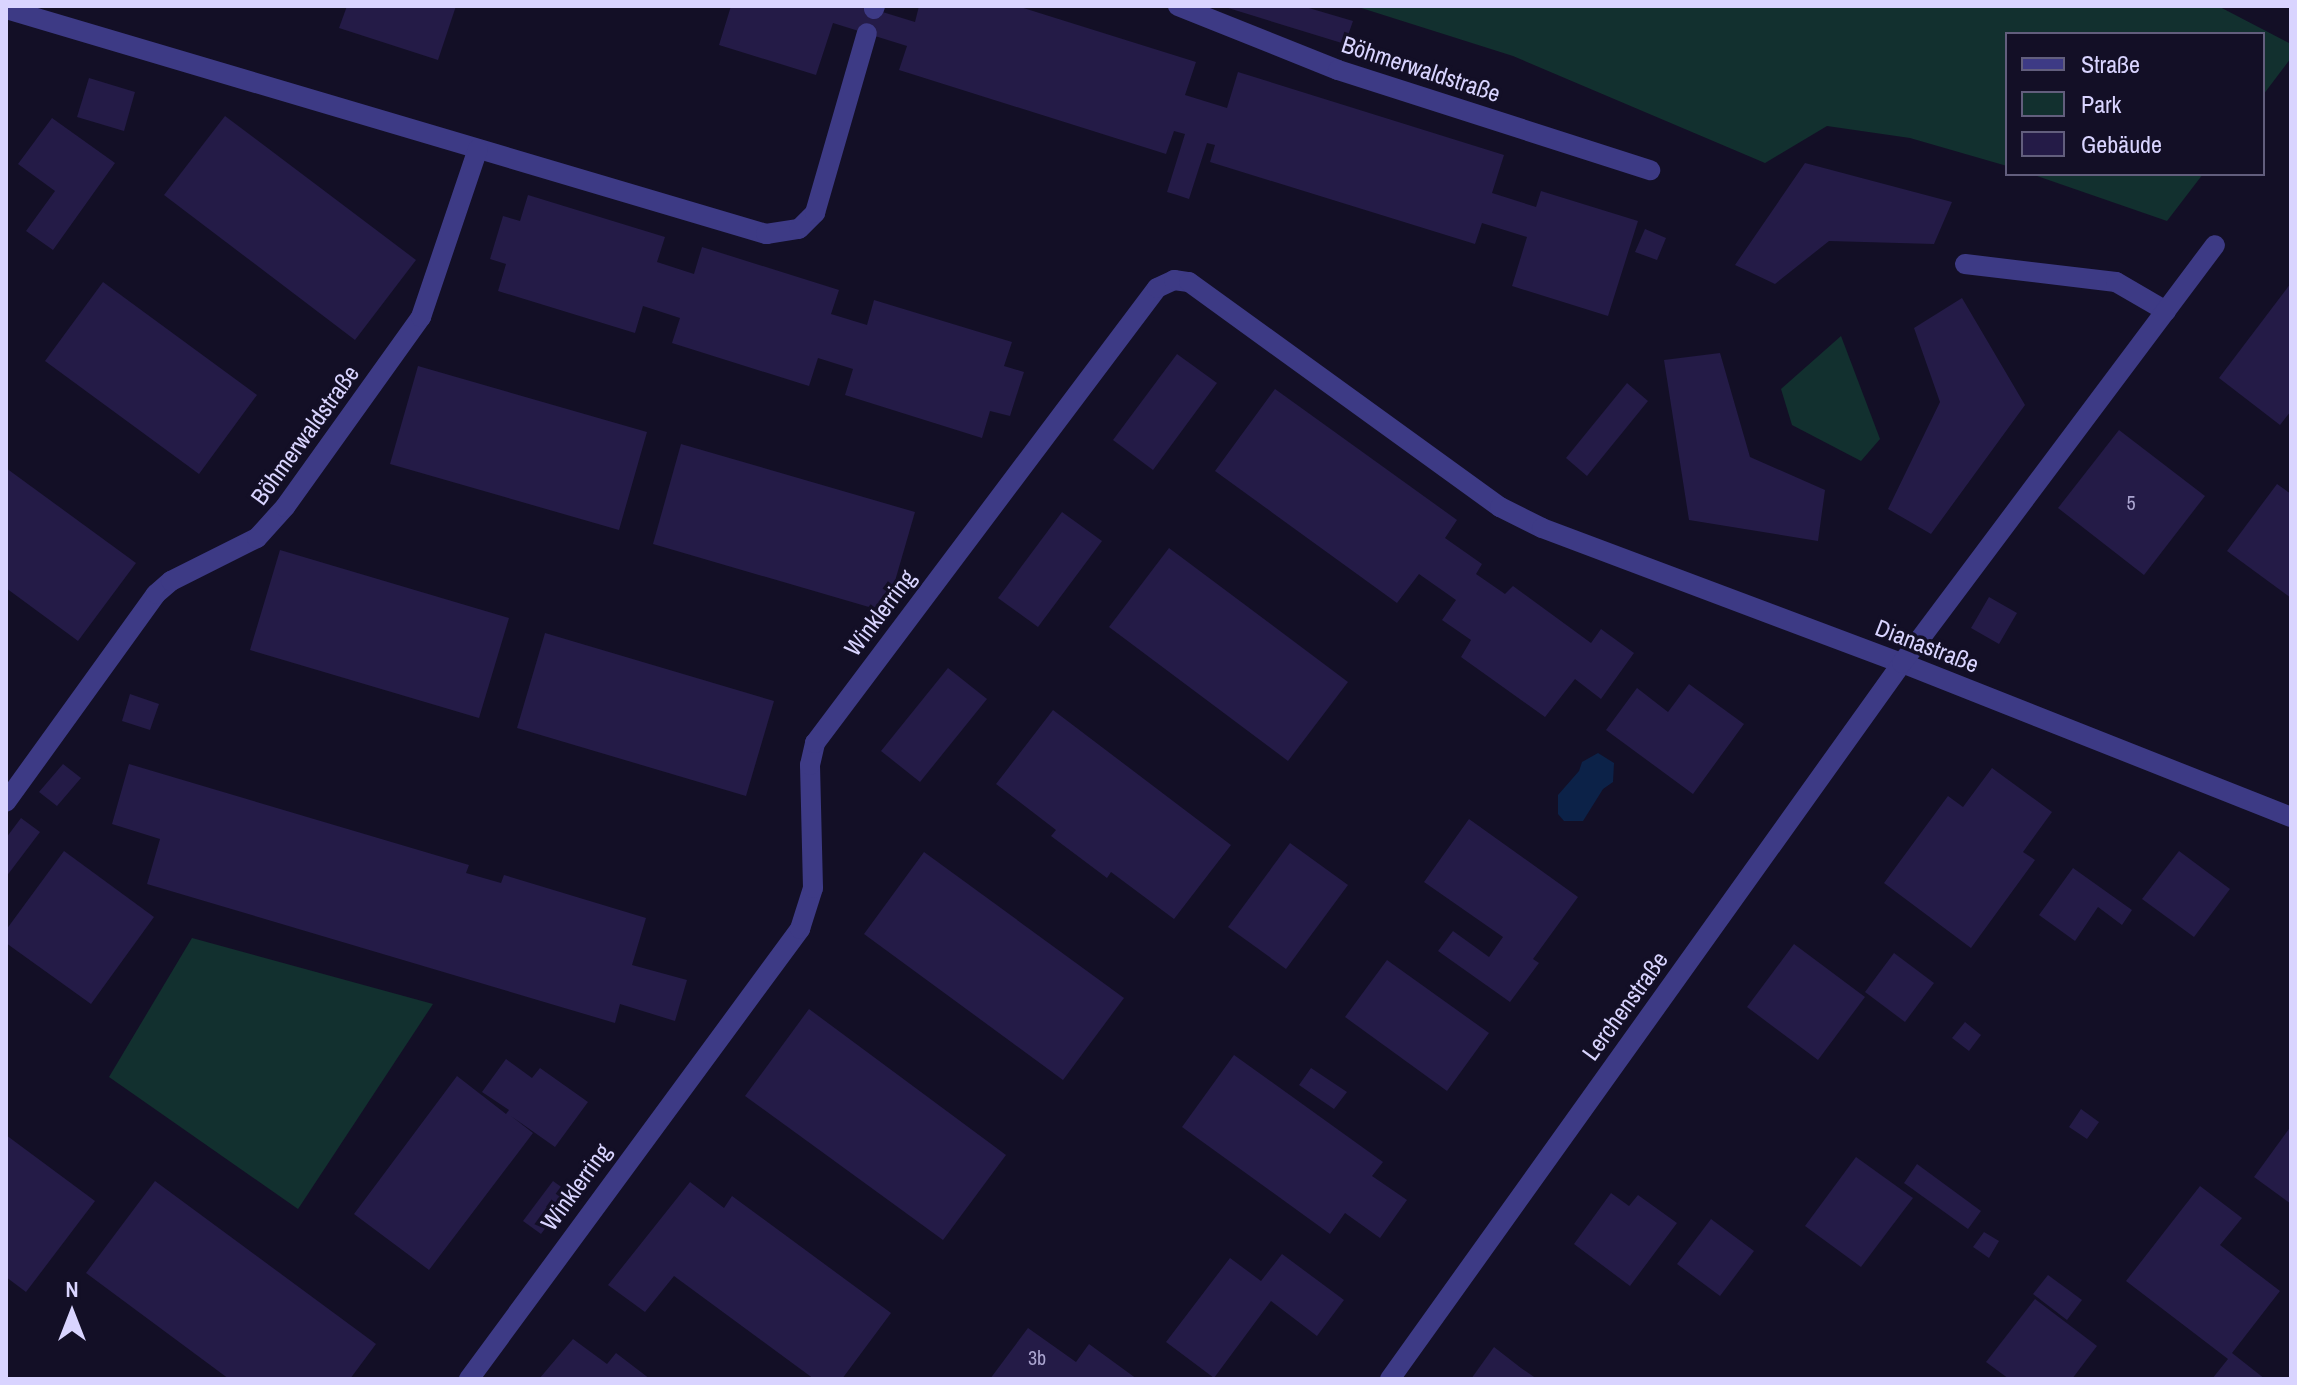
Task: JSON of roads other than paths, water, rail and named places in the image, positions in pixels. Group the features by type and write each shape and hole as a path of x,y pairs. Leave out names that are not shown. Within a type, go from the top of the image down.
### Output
{"street":[{"name":"Böhmerwaldstraße","path":"1178,6 1338,70 1650,170"},
{"path":"6,9 766,234 799,229 815,213 867,33"},
{"name":"Böhmerwaldstraße","path":"6,802 156,594 171,581 257,538 285,507 421,317 478,149"},
{"name":"Lerchenstraße","path":"1390,1379 1902,663 2215,245"},
{"path":"1965,264 2116,282 2166,311"},
{"name":"Winklerring","path":"469,1379 800,929 813,888 810,765 815,743 1157,288 1174,280 1189,282 1500,507 1542,528"},
{"name":"Dianastraße","path":"1542,528 1902,663 2291,817"}],"water":[{"path":"1598,753 1614,763 1613,782 1603,789 1583,821 1564,821 1558,814 1558,795 1579,771 1582,762"}]}
